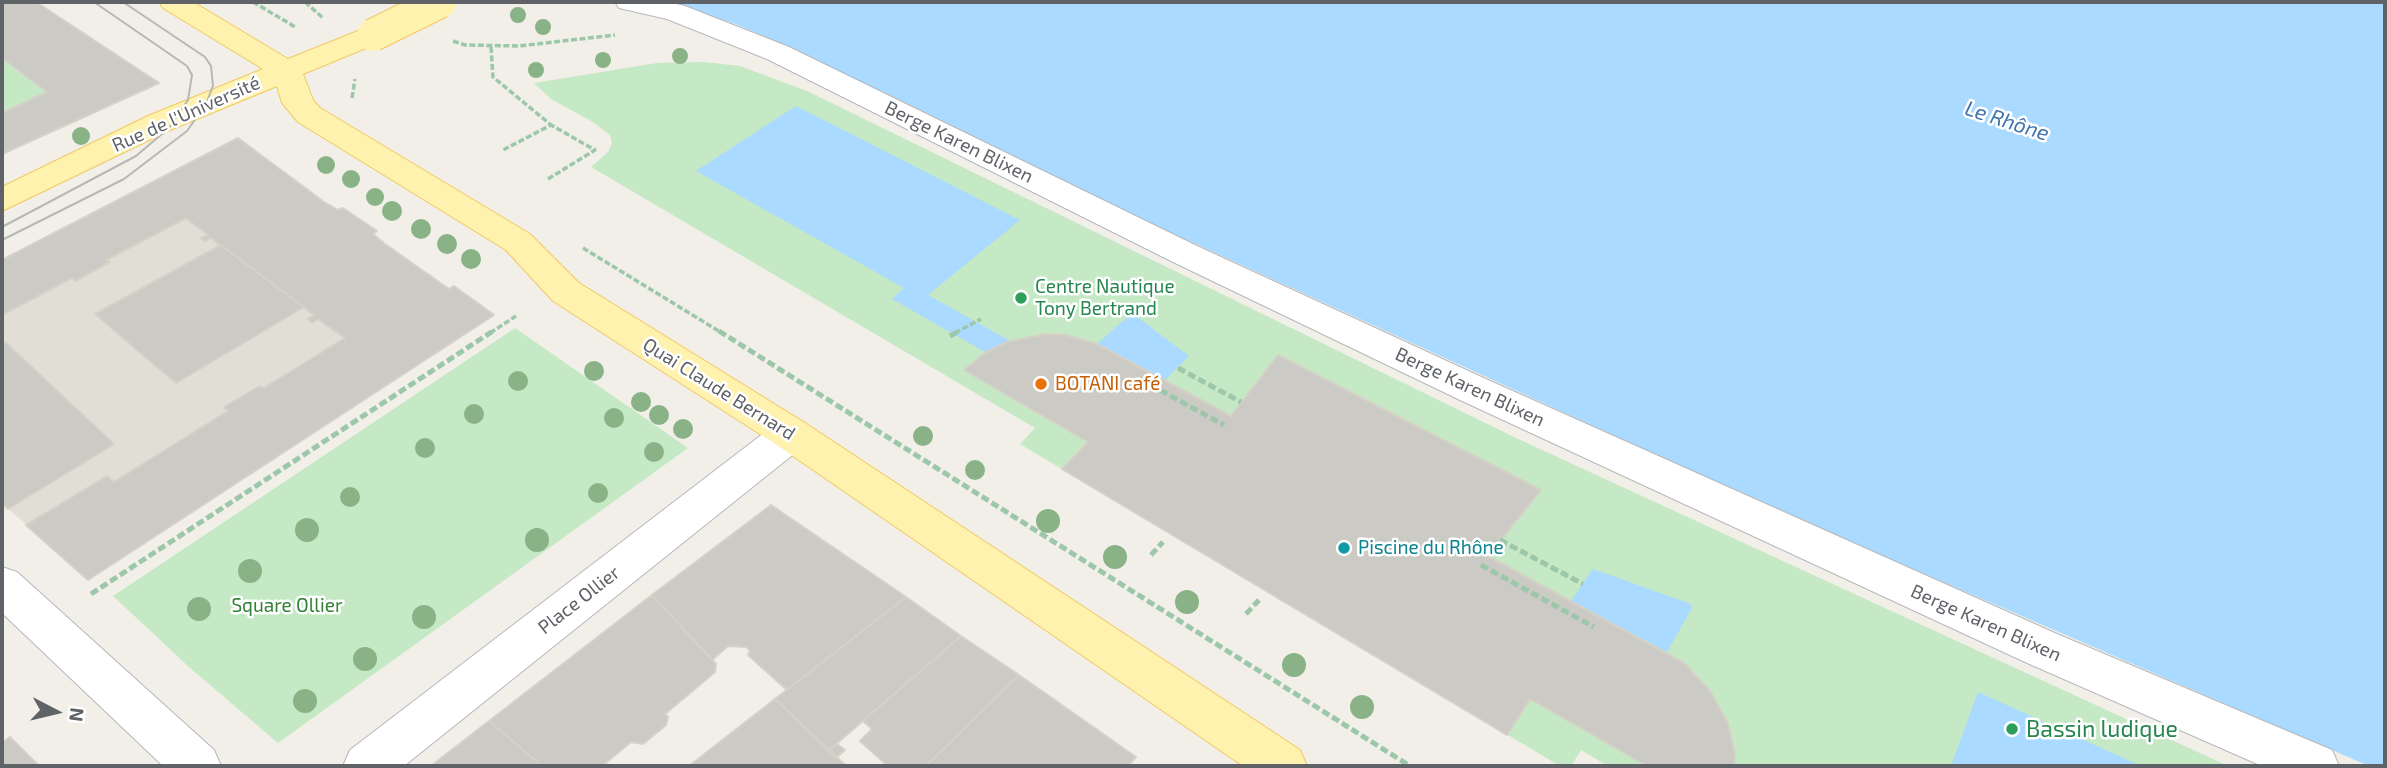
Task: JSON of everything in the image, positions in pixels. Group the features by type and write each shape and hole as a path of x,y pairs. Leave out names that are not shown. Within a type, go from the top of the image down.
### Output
{"main road":[{"path":"173,2 287,71"},
{"name":"Rue de l'Université","path":"2,200 159,123 373,34 440,2"},
{"name":"Quai Claude Bernard","path":"287,71 298,103 309,115 518,242 566,292 791,434 1283,766"}],"street":[{"name":"Berge Karen Blixen","path":"629,2 675,12 778,53 1185,254 1573,436 2016,636 2315,766"},
{"name":"Place Ollier","path":"367,766 791,434"},
{"path":"2,585 197,766"}],"path":[{"path":"253,2 301,30"},
{"path":"305,2 314,7 326,22"},
{"path":"444,38 465,45 491,47 619,35"},
{"path":"491,47 493,77 551,125 595,150 548,179"},
{"path":"350,108 356,80 351,76"},
{"path":"503,150 551,125"},
{"path":"574,242 820,393 1410,766"},
{"path":"91,594 516,316"},
{"path":"950,336 981,319"},
{"path":"1178,368 1241,402"},
{"path":"1140,379 1224,425"},
{"path":"1500,541 1583,584"},
{"path":"1152,555 1163,542"},
{"path":"1481,565 1594,627"},
{"path":"1246,614 1259,600"}],"shaded area":[{"path":"238,138 324,202 338,210 343,208 377,231 373,234 385,244 449,288 454,286 494,315 88,580 2,503 2,260"}],"green space":[{"path":"2,58 38,85 47,92 2,113"},
{"name":"Centre Nautique Tony Bertrand","path":"704,62 740,66 807,91 1516,438 2228,766 1608,766 1581,750 1571,766 1560,766 1020,444 1035,428 591,167 608,152 612,143 610,135 593,122 551,99 534,83 657,63"},
{"name":"Square Ollier","path":"515,328 688,448 278,743 189,667 113,596"}],"water":[{"name":"Le Rhône","path":"671,2 2385,2 2385,766 2369,766 1788,515 1139,218 789,47 738,25"},
{"path":"796,106 1020,220 928,295 1010,341 985,352 892,299 904,288 696,171"},
{"path":"1132,313 1189,356 1165,380 1097,344"},
{"path":"1593,569 1691,604 1692,608 1667,652 1571,601"},
{"name":"Bassin ludique","path":"1978,692 2141,766 1951,766"}],"building":[{"path":"2,2 36,2 159,83 2,154 2,113 47,92 2,58"},
{"path":"238,138 324,202 338,210 343,208 377,231 373,234 385,244 449,289 454,286 494,315 88,580 26,525 107,476 114,482 228,411 224,407 260,386 264,388 345,338 318,319 312,323 308,319 314,315 211,238 205,241 201,238 208,235 186,218 106,260 110,262 75,281 72,278 2,315 2,260"},
{"path":"221,245 304,307 176,383 95,314"},
{"name":"Piscine du Rhône","path":"1046,334 1066,335 1097,344 1231,416 1278,355 1541,490 1488,556 1684,663 1710,691 1728,723 1735,755 1734,766 1647,766 1530,699 1507,735 1062,469 1088,442 964,370 985,353 1007,342"},
{"path":"2,342 114,444 8,509 2,503"},
{"path":"771,505 906,597 787,690 748,655 750,650 746,647 728,646 712,660 652,595"},
{"path":"652,595 716,664 715,672 665,714 668,717 666,725 643,744 631,742 602,766 542,766 489,721"},
{"path":"906,597 961,636 828,751 775,699"},
{"path":"961,636 1019,675 926,766 888,766 860,741 872,729 863,721"},
{"path":"1019,675 1136,757 1128,766 926,766"},
{"path":"775,699 846,766 689,766"},
{"path":"489,721 542,766 431,766"},
{"path":"10,737 39,766 2,766 2,743"},
{"path":"837,744 845,750 836,758 828,751"}],"tram line":[{"path":"2,227 136,156 169,128 188,100 192,75 187,66 94,2"},
{"path":"2,240 124,179 187,131 206,104 213,86 211,66 205,57 123,2"}],"place":[{"name":"Centre Nautique Tony Bertrand","path":"1021,298"},
{"name":"BOTANI café","path":"1041,384"},
{"name":"Piscine du Rhône","path":"1344,548"},
{"name":"Bassin ludique","path":"2012,729"}]}
